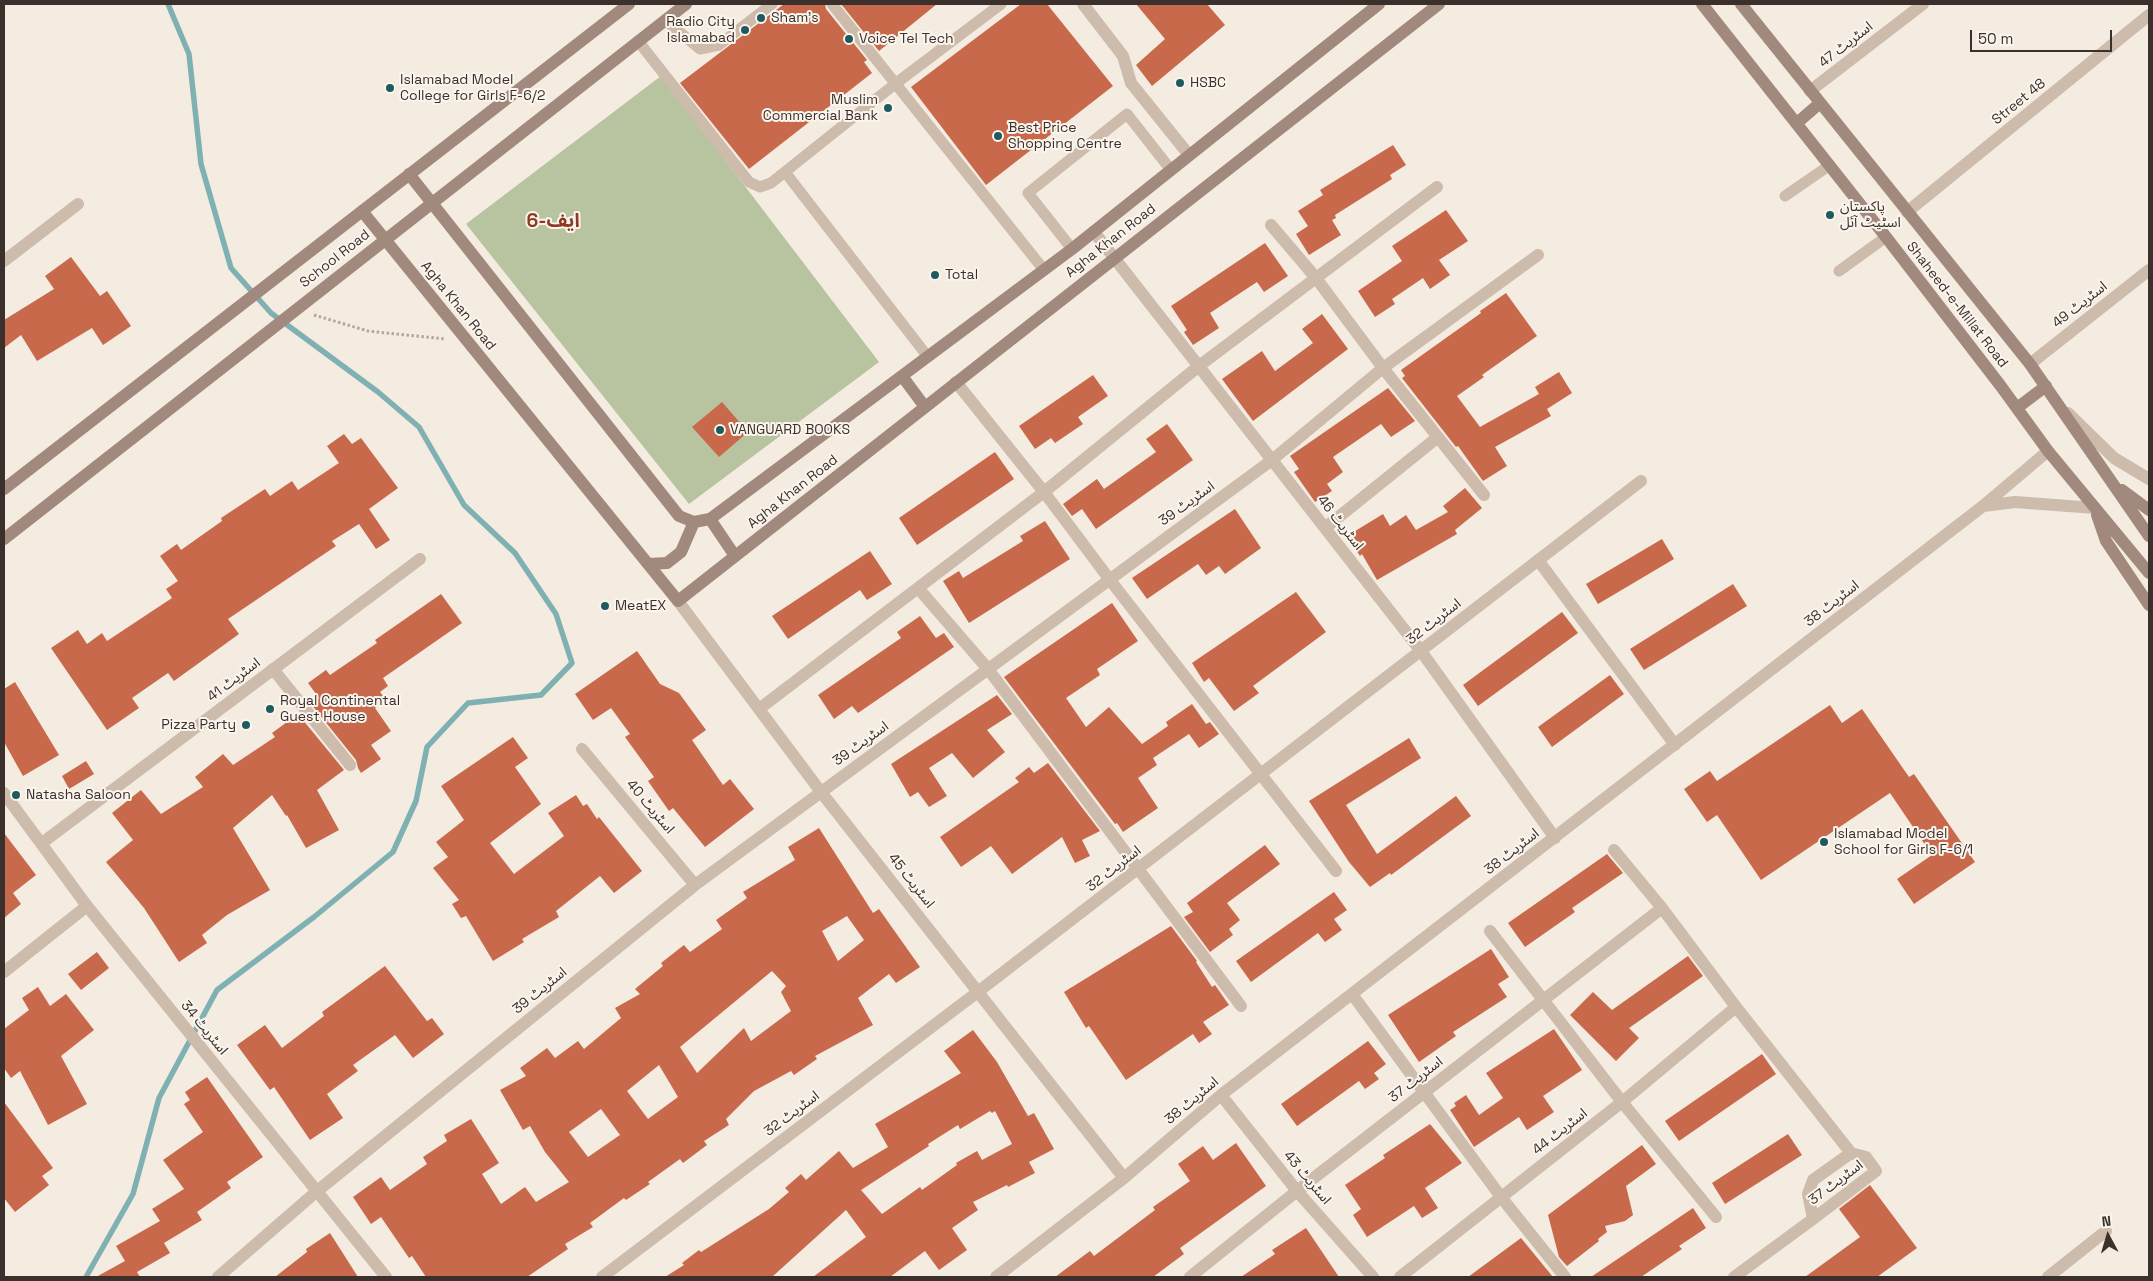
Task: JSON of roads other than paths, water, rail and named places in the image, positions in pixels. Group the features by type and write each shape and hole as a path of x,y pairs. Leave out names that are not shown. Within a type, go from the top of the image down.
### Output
{"street":[{"name":"School Road","path":"4,489 629,4"},
{"name":"School Road","path":"4,539 686,4"},
{"path":"1083,4 1123,56 1130,83 1189,155"},
{"name":"Agha Khan Road","path":"694,522 710,519 1072,249 1379,4"},
{"name":"Agha Khan Road","path":"362,211 678,601 1114,257 1439,4"},
{"name":"Shaheed-e-Millat Road","path":"1702,4 1886,237 2048,451 2149,573"},
{"name":"Shaheed-e-Millat Road","path":"1741,4 2030,364 2149,536"},
{"name":"اسٹریٹ 47","path":"1810,91 1923,4"},
{"name":"Street 48","path":"1908,212 2149,16"},
{"path":"1796,123 1820,103"},
{"path":"409,174 679,516 694,522 681,552 667,563 649,564"},
{"path":"759,709 1044,492 1199,366 1437,187"},
{"path":"4,261 78,204"},
{"path":"1271,225 1316,278 1484,495"},
{"name":"اسٹریٹ 46","path":"1094,232 1421,651 1555,838"},
{"name":"اسٹریٹ 39","path":"218,1277 316,1192 695,885 1272,460 1384,368 1538,256"},
{"name":"اسٹریٹ 49","path":"2030,364 2149,270"},
{"path":"902,376 925,407"},
{"path":"956,382 1044,492 1336,872"},
{"path":"2016,408 2046,386"},
{"path":"2059,404 2114,458 2149,479"},
{"path":"1325,528 1438,437"},
{"name":"اسٹریٹ 38","path":"996,1277 1124,1178 1220,1095 1983,506 2048,451"},
{"name":"اسٹریٹ 32","path":"602,1277 979,991 1641,481"},
{"name":"Shaheed-e-Millat Road","path":"2113,484 2149,510"},
{"path":"1983,506 2015,502 2095,508"},
{"name":"Shaheed-e-Millat Road","path":"2095,508 2106,541 2149,605"},
{"path":"710,519 735,556"},
{"name":"اسٹریٹ 41","path":"42,843 420,559"},
{"path":"1538,560 1675,745"},
{"path":"918,588 988,669 1241,1006"},
{"name":"اسٹریٹ 45","path":"678,601 821,792 1124,1178"},
{"path":"273,669 350,765"},
{"name":"اسٹریٹ 40","path":"582,749 695,885"},
{"name":"اسٹریٹ 34","path":"4,793 87,906 386,1277"},
{"path":"1614,850 1662,908 1736,1007 1851,1153"},
{"path":"4,972 87,906"},
{"name":"اسٹریٹ 37","path":"1190,1277 1297,1191 1662,908"},
{"path":"1490,931 1622,1102 1716,1217"},
{"path":"1352,994 1501,1197 1565,1277"},
{"name":"اسٹریٹ 44","path":"1400,1277 1622,1102 1736,1007"},
{"name":"اسٹریٹ 43","path":"1220,1095 1297,1191 1373,1277"},
{"name":"اسٹریٹ 37","path":"1734,1277 1813,1219 1876,1171 1866,1156 1851,1153 1814,1180 1808,1194 1813,1219"},
{"path":"2048,1277 2106,1231"}],"lane":[{"path":"666,20 700,49 719,45 772,4"},
{"path":"832,4 1044,270"},
{"path":"638,41 749,182 760,187 771,183 895,84 1001,4"},
{"path":"1072,249 1028,193 1127,114 1171,170"},
{"path":"1785,196 1830,165"},
{"path":"785,172 928,357"},
{"path":"1840,271 1886,237"}],"waterway":[{"path":"86,1277 133,1194 159,1098 217,990 314,917 393,852 416,801 427,747 468,703 541,695 572,663 556,614 515,553 464,505 419,427 378,392 271,313 231,268 201,164 189,54 168,4"}],"place":[{"name":"Sham's","path":"761,18"},
{"name":"Radio City Islamabad","path":"745,30"},
{"name":"Voice Tel Tech","path":"849,39"},
{"name":"HSBC","path":"1180,83"},
{"name":"Islamabad Model College for Girls F-6/2","path":"390,88"},
{"name":"Muslim Commercial Bank","path":"888,108"},
{"name":"Best Price Shopping Centre","path":"998,136"},
{"name":"پاکستان اسٹیٹ آئل","path":"1830,215"},
{"name":"Total","path":"935,275"},
{"name":"VANGUARD BOOKS","path":"720,430"},
{"name":"MeatEX","path":"605,606"},
{"name":"Royal Continental Guest House","path":"270,709"},
{"name":"Pizza Party","path":"246,725"},
{"name":"Natasha Saloon","path":"16,795"},
{"name":"Islamabad Model School for Girls F-6/1","path":"1824,842"}],"district":[{"name":"ایف-6","path":"553,222"}]}
